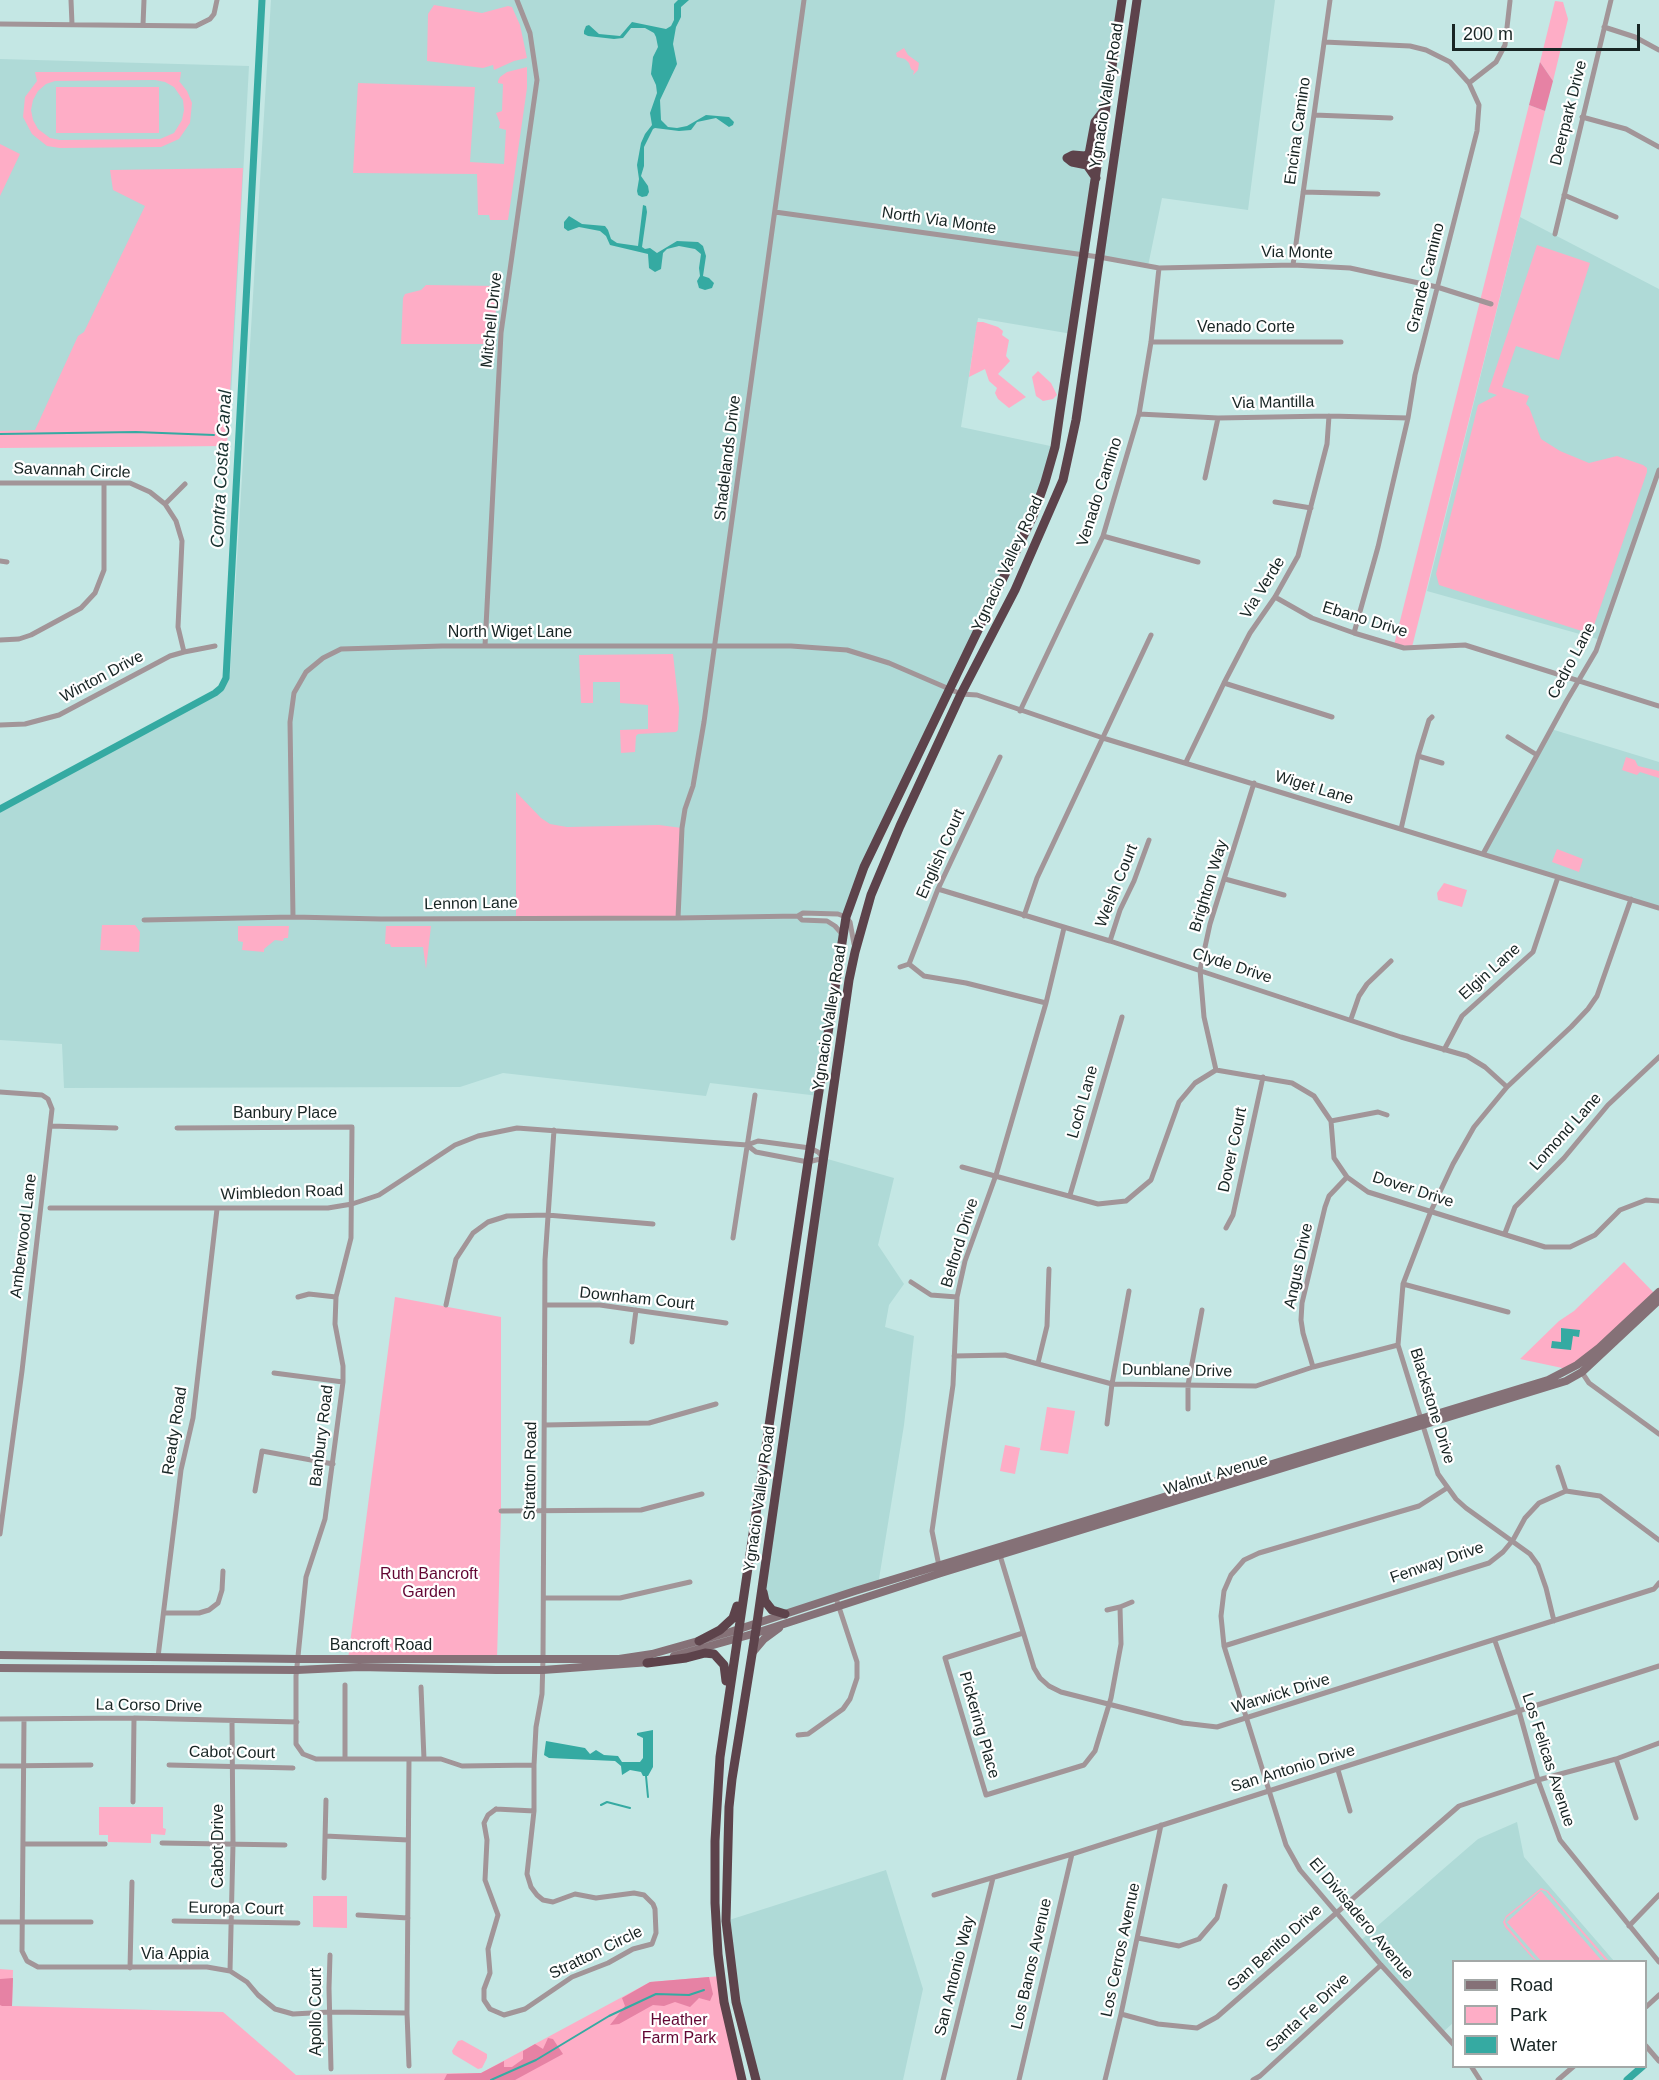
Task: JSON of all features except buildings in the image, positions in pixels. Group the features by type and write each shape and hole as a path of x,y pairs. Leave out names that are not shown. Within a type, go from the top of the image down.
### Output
{"highway":[{"name":"Ygnacio Valley Road","path":"742,2080 725,2005 714,1903 720,1757 846,917 864,867 1033,516 1045,482 1055,447 1122,0"},
{"name":"Ygnacio Valley Road","path":"756,2080 736,2002 726,1921 726,1868 732,1779 757,1628 845,1001 855,952 875,885 961,694 1015,590 1063,480 1076,420 1137,0"},
{"path":"1096,178 1087,165 1072,162 1067,158 1073,155 1089,154 1095,122 1106,107"},
{"path":"699,1641 720,1630 733,1618 747,1572"},
{"path":"762,1589 765,1601 772,1610 785,1614"},
{"path":"647,1663 686,1658 695,1654 714,1654 722,1661 726,1672 726,1717"},
{"path":"725,2005 731,2012 737,2039 745,2040"}],"main road":[{"name":"Walnut Avenue","path":"1579,1369 1659,1292"},
{"name":"Walnut Avenue","path":"757,1628 785,1614 999,1552 1422,1421 1579,1369 1659,1300"},
{"name":"Walnut Avenue","path":"757,1628 784,1624 839,1607 940,1570"},
{"path":"752,1653 764,1639 784,1624"},
{"name":"Bancroft Road","path":"0,1668 297,1670 359,1667 543,1670 647,1663 757,1628"},
{"name":"Bancroft Road","path":"0,1655 298,1659 619,1659 652,1654 699,1641 737,1634"}],"street":[{"path":"71,0 72,24"},
{"path":"143,25 144,0"},
{"path":"0,24 196,26 204,24 214,14 217,0"},
{"name":"Mitchell Drive","path":"485,646 501,333 537,80 530,33 517,0"},
{"name":"Shadelands Drive","path":"678,918 682,828 697,764 715,646 804,0"},
{"name":"Encina Camino","path":"1293,265 1330,0"},
{"name":"Deerpark Drive","path":"1556,234 1611,0"},
{"path":"1469,83 1496,62 1504,45 1510,1"},
{"path":"1604,27 1635,37 1659,50"},
{"name":"Grande Camino","path":"1324,42 1410,46 1426,50 1450,62 1469,83 1479,105 1477,131 1415,375 1408,418 1378,547 1354,633"},
{"path":"1314,115 1391,118"},
{"path":"1582,117 1626,129 1659,147"},
{"path":"1303,192 1378,194"},
{"path":"1564,195 1616,217"},
{"name":"North Via Monte","path":"775,212 1099,257"},
{"name":"Via Monte","path":"1099,257 1159,268 1293,265 1350,267 1437,287 1491,304"},
{"name":"Venado Camino","path":"1020,711 1103,536 1139,414 1151,342 1159,268"},
{"name":"Venado Corte","path":"1151,342 1341,342"},
{"name":"Via Mantilla","path":"1139,414 1218,418 1329,416 1408,418"},
{"name":"Via Verde","path":"1186,762 1251,633 1298,556 1327,444 1329,416"},
{"path":"1205,478 1218,418"},
{"name":"Cedro Lane","path":"1483,854 1596,651 1656,488 1659,470"},
{"name":"Savannah Circle","path":"0,483 130,483 150,492 165,504 177,521 182,541 178,627 184,652"},
{"path":"0,640 20,639 31,635 81,608 95,593 104,570 104,483"},
{"path":"165,504 184,484"},
{"path":"1275,502 1311,508"},
{"path":"1103,536 1198,562"},
{"path":"0,561 7,562"},
{"name":"Ebano Drive","path":"1275,597 1312,618 1404,648 1465,645 1659,706"},
{"path":"1024,916 1037,878 1151,635"},
{"name":"Winton Drive","path":"0,725 25,724 59,715 170,656 215,646"},
{"name":"North Wiget Lane","path":"292,917 290,722 294,693 306,672 323,658 341,650 485,646 791,646 848,650 889,663 961,694"},
{"path":"1224,683 1332,717"},
{"name":"Wiget Lane","path":"961,694 977,695 1103,738 1659,908"},
{"path":"1401,829 1419,756 1429,720 1432,717"},
{"path":"1508,737 1537,755"},
{"path":"1419,756 1442,763"},
{"name":"English Court","path":"909,964 938,890 1000,757"},
{"name":"Brighton Way","path":"1216,1070 1204,1017 1200,970 1210,924 1254,783"},
{"name":"Welsh Court","path":"1110,941 1120,910 1134,881 1149,840"},
{"name":"Elgin Lane","path":"1444,1050 1462,1016 1533,952 1558,877"},
{"path":"1225,879 1284,895"},
{"name":"Clyde Drive","path":"938,890 1110,941 1467,1056 1485,1067 1507,1087"},
{"name":"Blackstone Drive","path":"1554,1621 1538,1565 1530,1554 1466,1508 1447,1488 1438,1474 1398,1345 1403,1284 1431,1211 1453,1164 1474,1127 1507,1087 1571,1027 1597,996 1631,899"},
{"name":"Lennon Lane","path":"144,920 292,917 678,918 798,916 803,913 838,914 846,917"},
{"name":"Lennon Lane","path":"798,916 802,920 827,921 843,935"},
{"path":"846,917 854,935 855,952"},
{"name":"Belford Drive","path":"940,1570 932,1531 952,1385 957,1297 965,1261 996,1175 1046,1003 1064,928"},
{"path":"1351,1019 1359,996 1367,984 1391,962"},
{"path":"900,967 909,964 924,976 966,983 1046,1003"},
{"name":"Loch Lane","path":"1070,1195 1122,1017"},
{"name":"Lomond Lane","path":"1504,1233 1515,1207 1564,1158 1608,1105 1659,1057"},
{"path":"962,1167 1098,1204 1126,1201 1151,1180 1179,1102 1195,1083 1216,1070"},
{"name":"Dover Drive","path":"1216,1070 1292,1083 1314,1096 1331,1121 1334,1158 1347,1177 1368,1192 1545,1247 1569,1247 1595,1235 1620,1210 1646,1200 1659,1201"},
{"name":"Dover Court","path":"1226,1228 1233,1215 1263,1077"},
{"name":"Amberwood Lane","path":"0,1092 45,1096 51,1103 52,1109 22,1371 0,1534"},
{"path":"733,1238 755,1095"},
{"path":"1331,1121 1378,1112 1387,1115"},
{"path":"51,1126 116,1128"},
{"name":"Banbury Place","path":"177,1128 352,1127 352,1204"},
{"name":"Wimbledon Road","path":"50,1208 328,1208 352,1204 379,1195 455,1145 478,1136 517,1128 747,1145 758,1141 810,1148 824,1158"},
{"name":"Stratton Road","path":"534,1812 536,1727 542,1694 543,1670 545,1305 547,1215 554,1130"},
{"name":"Wimbledon Road","path":"747,1145 756,1152 808,1162 824,1158"},
{"path":"792,1158 797,1153 794,1146"},
{"name":"Angus Drive","path":"1313,1367 1303,1333 1302,1304 1325,1207 1329,1196 1347,1177"},
{"name":"Banbury Road","path":"352,1204 351,1238 336,1297 335,1324 343,1366 343,1382 326,1520 306,1577 297,1670 296,1744 303,1754 316,1759 424,1759"},
{"name":"Ready Road","path":"159,1657 181,1470 189,1445 193,1418 217,1209"},
{"path":"446,1305 456,1259 473,1233 488,1222 507,1215 547,1215 653,1224"},
{"path":"1038,1363 1047,1326 1049,1269"},
{"path":"912,1282 931,1295 957,1297"},
{"path":"1403,1284 1508,1312"},
{"path":"1107,1424 1129,1291"},
{"path":"298,1297 309,1294 336,1297"},
{"name":"Downham Court","path":"545,1305 600,1305 726,1323"},
{"path":"632,1342 636,1310"},
{"path":"1188,1409 1188,1385 1202,1310"},
{"name":"Dunblane Drive","path":"954,1356 1005,1355 1112,1384 1256,1386 1313,1367 1398,1345"},
{"path":"1579,1369 1589,1383 1659,1434"},
{"path":"274,1373 343,1382"},
{"path":"545,1425 649,1423 716,1404"},
{"path":"255,1491 262,1451 333,1464"},
{"path":"1558,1467 1566,1491 1600,1496 1659,1540"},
{"name":"El Divisadero Avenue","path":"1447,1488 1419,1506 1259,1553 1244,1560 1231,1575 1224,1591 1221,1616 1224,1646 1286,1845 1300,1870 1335,1912 1452,2043"},
{"name":"Fenway Drive","path":"1224,1646 1489,1563 1513,1540 1525,1518 1539,1503 1566,1491"},
{"path":"501,1511 641,1510 702,1494"},
{"name":"Warwick Drive","path":"999,1552 1034,1668 1049,1686 1061,1692 1184,1723 1217,1727 1495,1641 1654,1589 1659,1584"},
{"path":"165,1613 209,1611 218,1603 222,1590 223,1571"},
{"path":"544,1598 620,1598 690,1582"},
{"path":"798,1735 808,1734 843,1709 857,1678 857,1662 836,1598"},
{"path":"1107,1610 1120,1608 1132,1602"},
{"name":"Pickering Place","path":"1023,1634 945,1658 986,1794 1084,1765 1095,1751 1110,1703 1121,1644 1120,1608"},
{"name":"Los Felicas Avenue","path":"1495,1641 1519,1711 1538,1780 1560,1840 1659,1962"},
{"name":"San Antonio Drive","path":"934,1895 1338,1770 1659,1666"},
{"path":"345,1685 345,1759"},
{"path":"421,1688 424,1759 441,1760 462,1766 534,1765"},
{"path":"133,1802 134,1718"},
{"name":"La Corso Drive","path":"0,1719 134,1718 297,1722"},
{"name":"Via Appia","path":"24,1719 22,1951 27,1961 38,1967 207,1967 230,1971 247,1982 275,2009 293,2014 407,2013"},
{"name":"Cabot Drive","path":"230,1971 233,1844 232,1721"},
{"name":"San Benito Drive","path":"1121,2014 1158,2024 1197,2028 1216,2017 1459,1806 1538,1780 1616,1759 1659,1743"},
{"path":"408,1759 407,2013 409,2066"},
{"path":"1616,1759 1636,1818"},
{"path":"0,1766 92,1765"},
{"name":"Cabot Court","path":"169,1765 293,1768"},
{"path":"1338,1770 1350,1811"},
{"path":"324,1878 326,1800"},
{"name":"Stratton Circle","path":"496,1809 534,1812 527,1874 531,1887 537,1895 543,1900 553,1902 575,1894 596,1898 634,1893 644,1894 653,1904 656,1934 649,1946 633,1949 608,1963 572,1977 525,2009 509,2014 499,2014 486,2005 484,1995 489,1973 488,1949 498,1915 484,1880 487,1846 484,1823 488,1815 496,1809"},
{"name":"Los Cerros Avenue","path":"1105,2080 1161,1825"},
{"path":"325,1836 408,1840"},
{"path":"162,1843 285,1845"},
{"path":"23,1844 105,1844"},
{"name":"Los Banos Avenue","path":"1019,2080 1072,1854"},
{"name":"San Antonio Way","path":"943,2080 993,1878"},
{"path":"130,1968 132,1882"},
{"path":"1138,1938 1179,1946 1199,1939 1217,1918 1225,1886"},
{"path":"1629,1926 1659,1895"},
{"path":"358,1915 408,1918"},
{"name":"Europa Court","path":"174,1921 298,1923"},
{"path":"0,1922 91,1922"},
{"name":"Apollo Court","path":"330,1955 331,2069"},
{"name":"Santa Fe Drive","path":"1253,2080 1381,1965"},
{"path":"1647,2006 1659,1995"},
{"path":"1647,2047 1659,2061"},
{"path":"1558,2080 1573,2068"}],"shaded area":[{"path":"271,0 1122,0 1072,334 978,318 961,427 1055,447 1045,482 864,867 846,917 803,913 798,916 802,920 827,921 843,935 819,1096 710,1083 706,1096 503,1073 460,1087 64,1088 62,1044 0,1040 0,810 219,693 223,690 230,674"},
{"path":"1137,0 1275,0 1248,210 1162,198 1148,266 1099,257"},
{"path":"0,59 249,66 229,432 0,431"},
{"path":"1540,62 1553,81 1545,111 1529,105"},
{"path":"1520,217 1659,289 1659,470 1601,640 1427,591"},
{"path":"1551,729 1659,762 1659,908 1483,854"},
{"path":"824,1158 894,1178 878,1245 904,1284 889,1305 885,1327 914,1336 904,1425 878,1585 785,1614 772,1610 762,1589"},
{"path":"1517,1822 1524,1857 1613,1960 1452,1960 1452,2024 1443,2032 1360,1941 1478,1839"},
{"path":"886,1870 923,1989 903,2080 756,2080 745,2040 726,1921"},
{"path":"709,1977 713,1994 710,2001 699,1998 690,2007 675,2002 664,2006 653,2005 619,2024 610,2025 625,2006 622,1998 650,1982"},
{"path":"13,1978 12,2006 2,2006 0,2005 0,1979"},
{"path":"548,2038 553,2039 563,2054 515,2080 444,2080 447,2074 481,2073 504,2061 504,2067 512,2067 523,2059 523,2051 535,2044 543,2049"}],"green space":[{"path":"1555,1 1563,2 1568,19 1553,81 1540,62"},
{"path":"434,5 482,13 512,7 520,25 527,58 494,70 493,65 483,68 427,61 428,14"},
{"path":"904,48 908,55 919,63 918,70 913,75 914,71 909,63 897,57 896,53"},
{"path":"527,67 527,88 508,220 490,220 489,215 478,215 477,174 353,173 358,83 475,87 470,162 504,164 506,130 499,128 500,123 496,113 502,111 503,84 498,81 507,72"},
{"path":"35,72 181,72 179,81 187,91 192,103 190,123 179,139 161,147 60,148 47,146 32,134 23,117 25,97 37,81","holes":["155,80 174,87 183,100 184,110 182,120 174,133 160,139 60,140 50,138 38,129 33,120 31,110 38,91 46,84 55,81"]},
{"path":"56,87 159,87 159,133 56,133"},
{"path":"1529,105 1545,111 1520,217 1412,647 1394,645"},
{"path":"0,144 20,154 0,196"},
{"path":"243,168 227,446 0,448 0,431 35,430 78,336 84,332 145,206 113,190 110,170"},
{"path":"1537,245 1590,263 1559,360 1516,346 1502,387 1529,396 1526,404 1541,439 1560,451 1589,463 1617,456 1647,468 1591,634 1439,585 1436,574 1478,405 1497,395 1488,392"},
{"path":"426,285 498,286 493,344 401,344 403,298 405,294 421,290"},
{"path":"977,322 998,327 1003,331 1002,335 1009,340 1006,356 1010,361 998,374 1026,397 1009,408 998,399 995,393 997,388 989,381 985,369 969,377"},
{"path":"1038,371 1051,383 1057,395 1053,399 1043,401 1036,396 1032,377"},
{"path":"673,654 679,708 678,730 638,734 635,752 621,753 620,730 648,729 648,705 620,703 620,682 593,682 593,703 581,703 579,655"},
{"path":"1626,757 1635,760 1638,766 1659,771 1659,778 1640,772 1637,775 1622,770"},
{"path":"516,792 550,824 567,827 659,825 682,828 678,918 516,917"},
{"path":"1557,849 1583,859 1579,872 1552,862"},
{"path":"1444,883 1467,890 1462,907 1438,900 1437,893"},
{"path":"102,925 135,925 140,932 139,952 100,950"},
{"path":"238,926 289,926 288,938 284,938 283,941 275,940 264,949 264,952 242,950 243,942 238,941"},
{"path":"386,926 431,926 426,969 423,947 391,947 390,944 385,944"},
{"path":"1624,1262 1656,1295 1625,1324 1567,1369 1520,1359 1559,1321 1574,1311"},
{"name":"Ruth Bancroft Garden","path":"395,1297 501,1317 501,1511 497,1659 348,1659"},
{"path":"1047,1407 1075,1411 1068,1454 1040,1450"},
{"path":"1005,1445 1020,1448 1015,1474 1000,1471"},
{"path":"99,1807 163,1807 165,1835 151,1834 151,1843 108,1842 108,1835 99,1835"},
{"path":"1541,1888 1548,1891 1608,1960 1605,1960 1546,1891 1541,1890 1506,1918 1505,1922 1536,1960 1505,1927 1503,1922 1506,1916"},
{"path":"1541,1891 1601,1960 1540,1960 1507,1922"},
{"path":"313,1896 347,1896 347,1928 313,1927"},
{"name":"Heather Farm Park","path":"0,1969 13,1970 12,2006 223,2012 296,2075 481,2073 650,1982 721,1976 742,2080 0,2080"},
{"path":"462,2040 487,2054 482,2068 478,2069 453,2054 452,2051 458,2041"}],"water":[{"path":"678,0 689,0 681,7 681,17 676,27 673,44 677,64 660,100 661,120 668,127 677,128 687,126 706,115 729,117 734,122 729,127 716,118 697,122 691,130 653,129 644,147 644,166 641,176 649,192 647,196 642,197 637,191 639,179 637,165 641,143 652,125 650,113 657,93 651,74 653,57 658,47 656,37 654,33 645,28 631,28 623,38 614,39 588,36 584,34 584,31 589,25 599,34 620,36 632,22 666,29 674,20 674,4"},
{"path":"643,205 646,206 647,212 642,247 650,248 657,253 677,241 698,242 703,246 706,256 703,276 714,283 712,288 705,290 699,288 697,281 700,276 701,254 695,249 679,246 667,249 663,253 661,269 655,272 649,268 648,254 610,245 606,236 600,231 579,227 568,231 564,228 564,222 569,216 582,224 605,226 611,239 617,243 638,246"},
{"path":"1561,1328 1580,1330 1579,1337 1573,1336 1571,1350 1551,1348 1552,1341 1561,1342"},
{"path":"653,1730 653,1767 648,1776 630,1770 622,1775 621,1766 615,1761 549,1758 544,1755 546,1741 585,1748 590,1754 596,1750 604,1755 618,1756 622,1762 640,1762 643,1758 643,1738 637,1733"}],"waterway":[{"name":"Contra Costa Canal","path":"0,809 215,693 221,688 226,678 262,0"},
{"path":"0,434 136,432 214,435"},
{"path":"646,1776 648,1797"},
{"path":"601,1805 607,1802 630,1808"},
{"path":"491,2080 536,2060 609,2016 656,1994 689,1995 704,1990"},
{"path":"1627,2080 1641,2068"}]}
